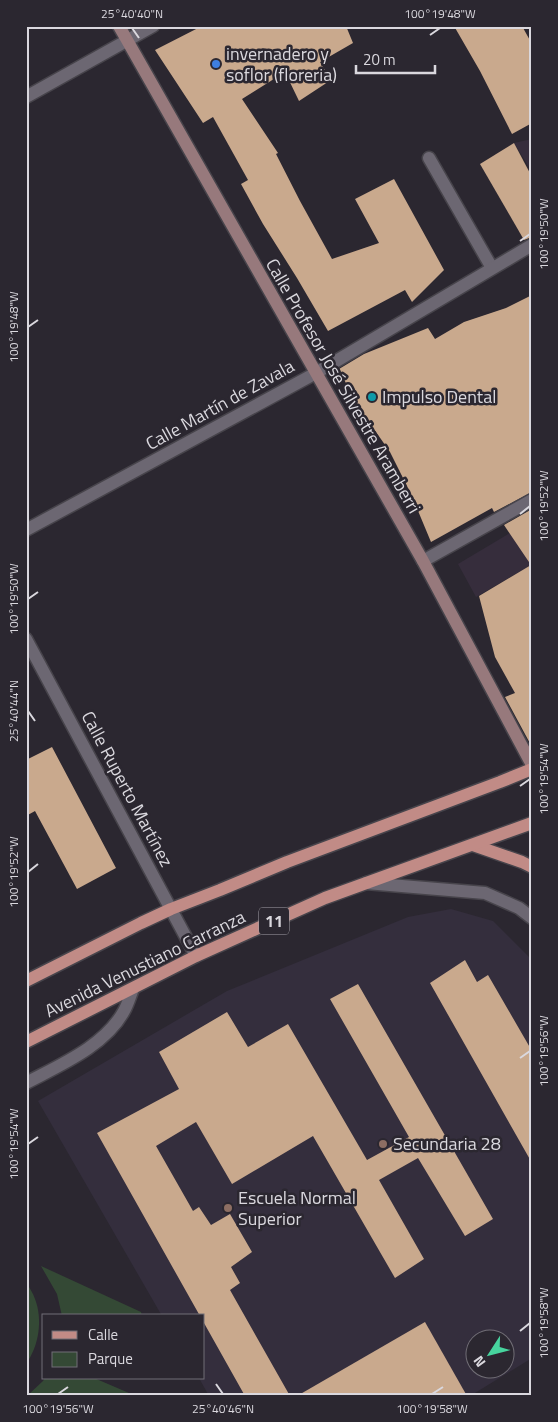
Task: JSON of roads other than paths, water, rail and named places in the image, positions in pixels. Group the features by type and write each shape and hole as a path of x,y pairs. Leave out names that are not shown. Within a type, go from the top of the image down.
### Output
{"main road":[{"name":"Calle Profesor José Silvestre Aramberri","path":"119,26 423,562 532,767"},
{"name":"Avenida Venustiano Carranza","path":"26,981 171,909 287,862 500,782 532,767"},
{"name":"Avenida Venustiano Carranza","path":"26,1042 196,956 325,898 532,823"},
{"path":"473,845 532,867"}],"street":[{"path":"26,97 153,26"},
{"path":"428,158 492,268"},
{"name":"Calle Martín de Zavala","path":"26,530 316,373 532,245"},
{"path":"423,562 532,500"},
{"name":"Calle Ruperto Martínez","path":"26,639 196,956"},
{"path":"366,883 486,893 519,908 532,918"},
{"path":"26,1082 69,1060 100,1040 111,1030 124,1011 132,989"}],"place":[{"name":"invernadero y soflor (floreria)","path":"216,64"},
{"name":"Impulso Dental","path":"372,397"},
{"name":"Secundaria 28","path":"383,1144"},
{"name":"Escuela Normal Superior","path":"228,1208"}]}
